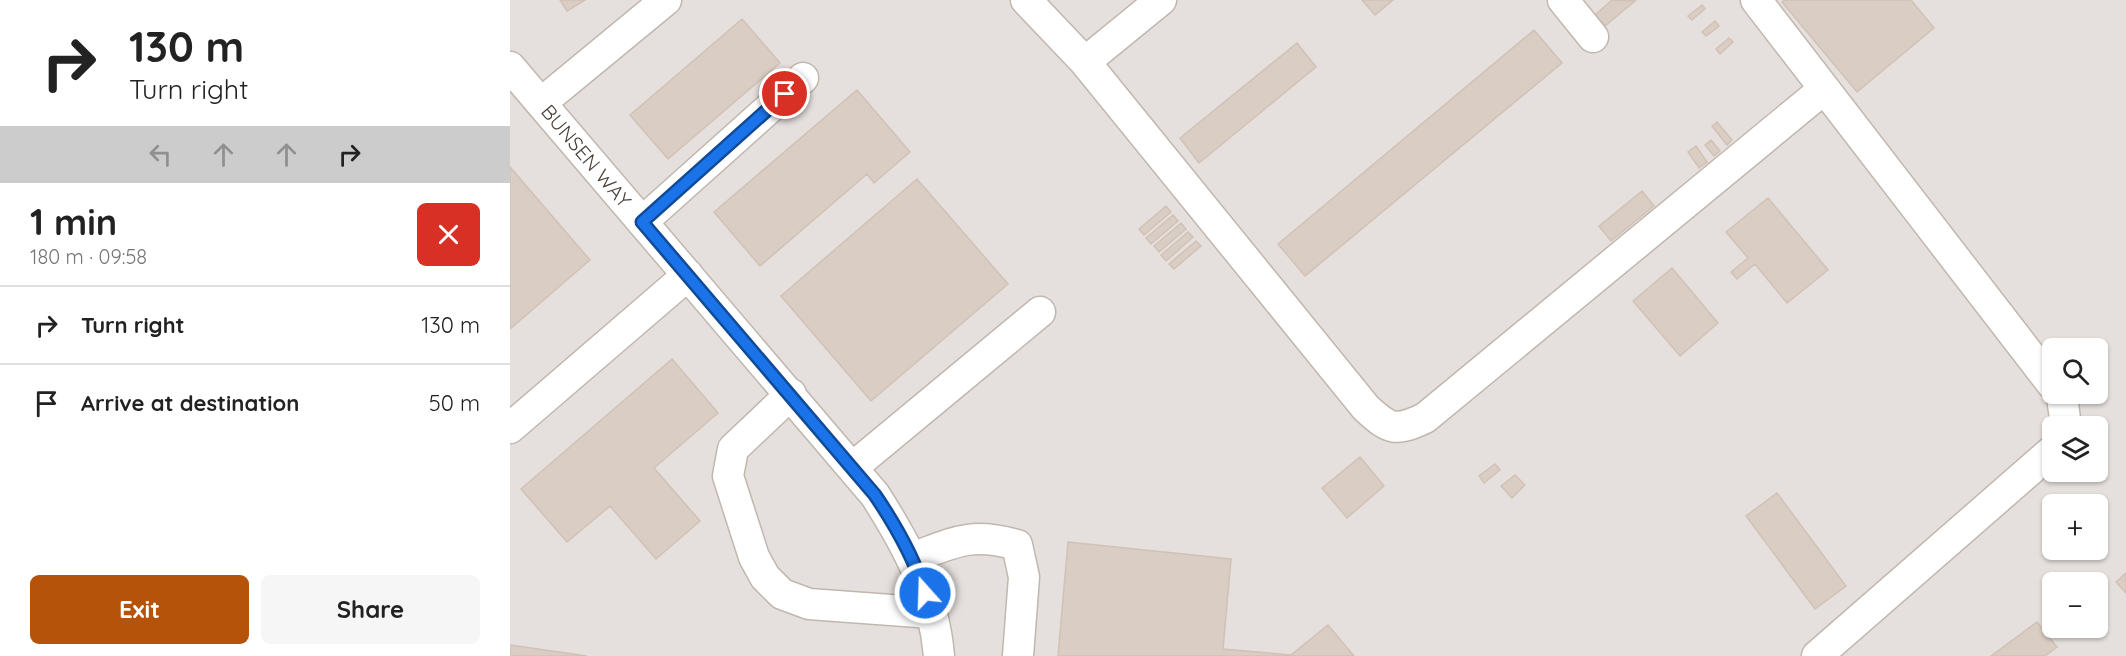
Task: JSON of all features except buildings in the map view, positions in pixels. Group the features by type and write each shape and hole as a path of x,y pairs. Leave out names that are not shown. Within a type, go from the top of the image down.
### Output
{"street":[{"path":"541,103 666,0"},
{"path":"1026,0 1085,62 1366,408 1385,426 1405,427 1425,418 1824,89"},
{"path":"1085,62 1161,0"},
{"path":"1563,0 1593,37"},
{"path":"1755,0 2042,371"},
{"name":"BUNSEN WAY","path":"510,67 875,495 903,538 912,558 932,613 939,656"},
{"path":"642,222 803,78"},
{"path":"510,428 688,275"},
{"path":"853,467 1040,312"},
{"path":"790,394 733,449 728,476 754,557 765,577 782,594 809,604 932,613"},
{"path":"1817,656 2042,460"},
{"path":"912,558 960,540 992,538 1017,544 1024,577 1018,656"}],"shaded area":[{"path":"510,0 2126,0 2126,656 510,656"}],"route":[{"path":"785,94 642,222 842,453 875,495 903,538 919,572 925,593"}]}
